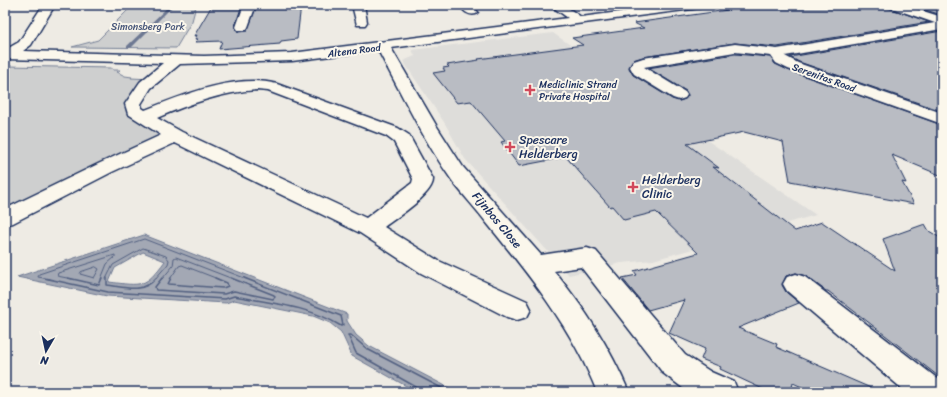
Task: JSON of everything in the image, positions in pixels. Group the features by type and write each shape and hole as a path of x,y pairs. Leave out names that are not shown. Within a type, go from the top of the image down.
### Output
{"street":[{"path":"6,55 24,45 49,5"},
{"path":"242,27 250,5"},
{"path":"358,5 361,22"},
{"path":"556,5 580,21"},
{"name":"Altena Road","path":"6,55 176,60 274,58 383,46 700,5"},
{"path":"893,5 941,22"},
{"path":"910,5 932,12 939,16 941,22"},
{"name":"Serenitas Road","path":"941,22 777,53 777,56 782,61 794,66 942,119"},
{"name":"Fijnbos Close","path":"383,46 425,122 456,172 535,265 569,310 594,349 607,374 613,392"},
{"path":"679,95 639,71 639,64 643,62 735,48 777,53"},
{"path":"176,60 153,78 137,94 133,104 134,110 175,136 368,228 430,267 517,309"},
{"path":"143,116 225,90 257,85 271,87 392,132 402,139 423,179 422,184 418,190 368,228"},
{"path":"5,218 105,168 175,136"},
{"path":"535,265 587,257 674,364 700,382 722,392"},
{"path":"796,284 930,392"}],"shaded area":[{"name":"Helderberg Clinic","path":"553,33 816,215 653,260 621,263 569,275 465,159 444,122 403,61 415,56 412,50"}],"green space":[{"name":"Simonsberg Park","path":"133,5 208,5 196,6 192,21 176,48 72,47 98,40"},
{"path":"5,67 111,68 114,70 120,70 117,72 125,76 132,77 131,78 151,79 131,104 174,136 5,218"}],"water":[{"path":"144,235 347,314 347,321 356,335 369,346 457,392 417,392 352,356 341,332 330,323 313,316 234,300 226,303 107,296 17,277","holes":["143,252 165,261 147,281 142,283 129,284 109,282 115,268"]}],"building":[{"path":"242,5 235,26 238,32 247,31 257,5 301,5 297,39 281,41 280,44 219,49 222,41 195,42 198,39 195,39 197,35 194,36 211,7"},
{"path":"764,5 886,5 889,8 929,22 777,47 735,43 643,57 633,60 629,68 633,75 672,99 679,101 688,96 686,91 648,68 735,54 770,57 775,64 788,70 942,125 942,176 892,155 906,183 902,182 914,204 790,181 783,142 744,132 687,144 719,168 713,167 795,231 822,222 895,271 883,239 925,224 929,231 942,239 942,379 828,291 806,276 796,273 786,276 782,285 786,292 799,303 738,328 777,344 776,347 880,392 813,392 793,383 791,392 769,392 720,369 721,367 701,359 705,349 669,333 684,300 648,310 622,278 637,275 634,271 698,253 656,212 624,220 612,206 610,207 566,157 519,166 501,142 505,141 471,101 457,103 433,73 445,71 443,68 449,67 447,65 479,60 478,59 583,45 572,38 644,28 634,23"},
{"path":"909,5 942,5 942,15"},
{"path":"942,31 942,111 799,62 790,57"}],"waterway":[{"path":"129,47 172,5"}],"place":[{"name":"Mediclinic Strand Private Hospital","path":"530,90"},
{"name":"Spescare Helderberg","path":"510,147"},
{"name":"Helderberg Clinic","path":"633,187"}]}
